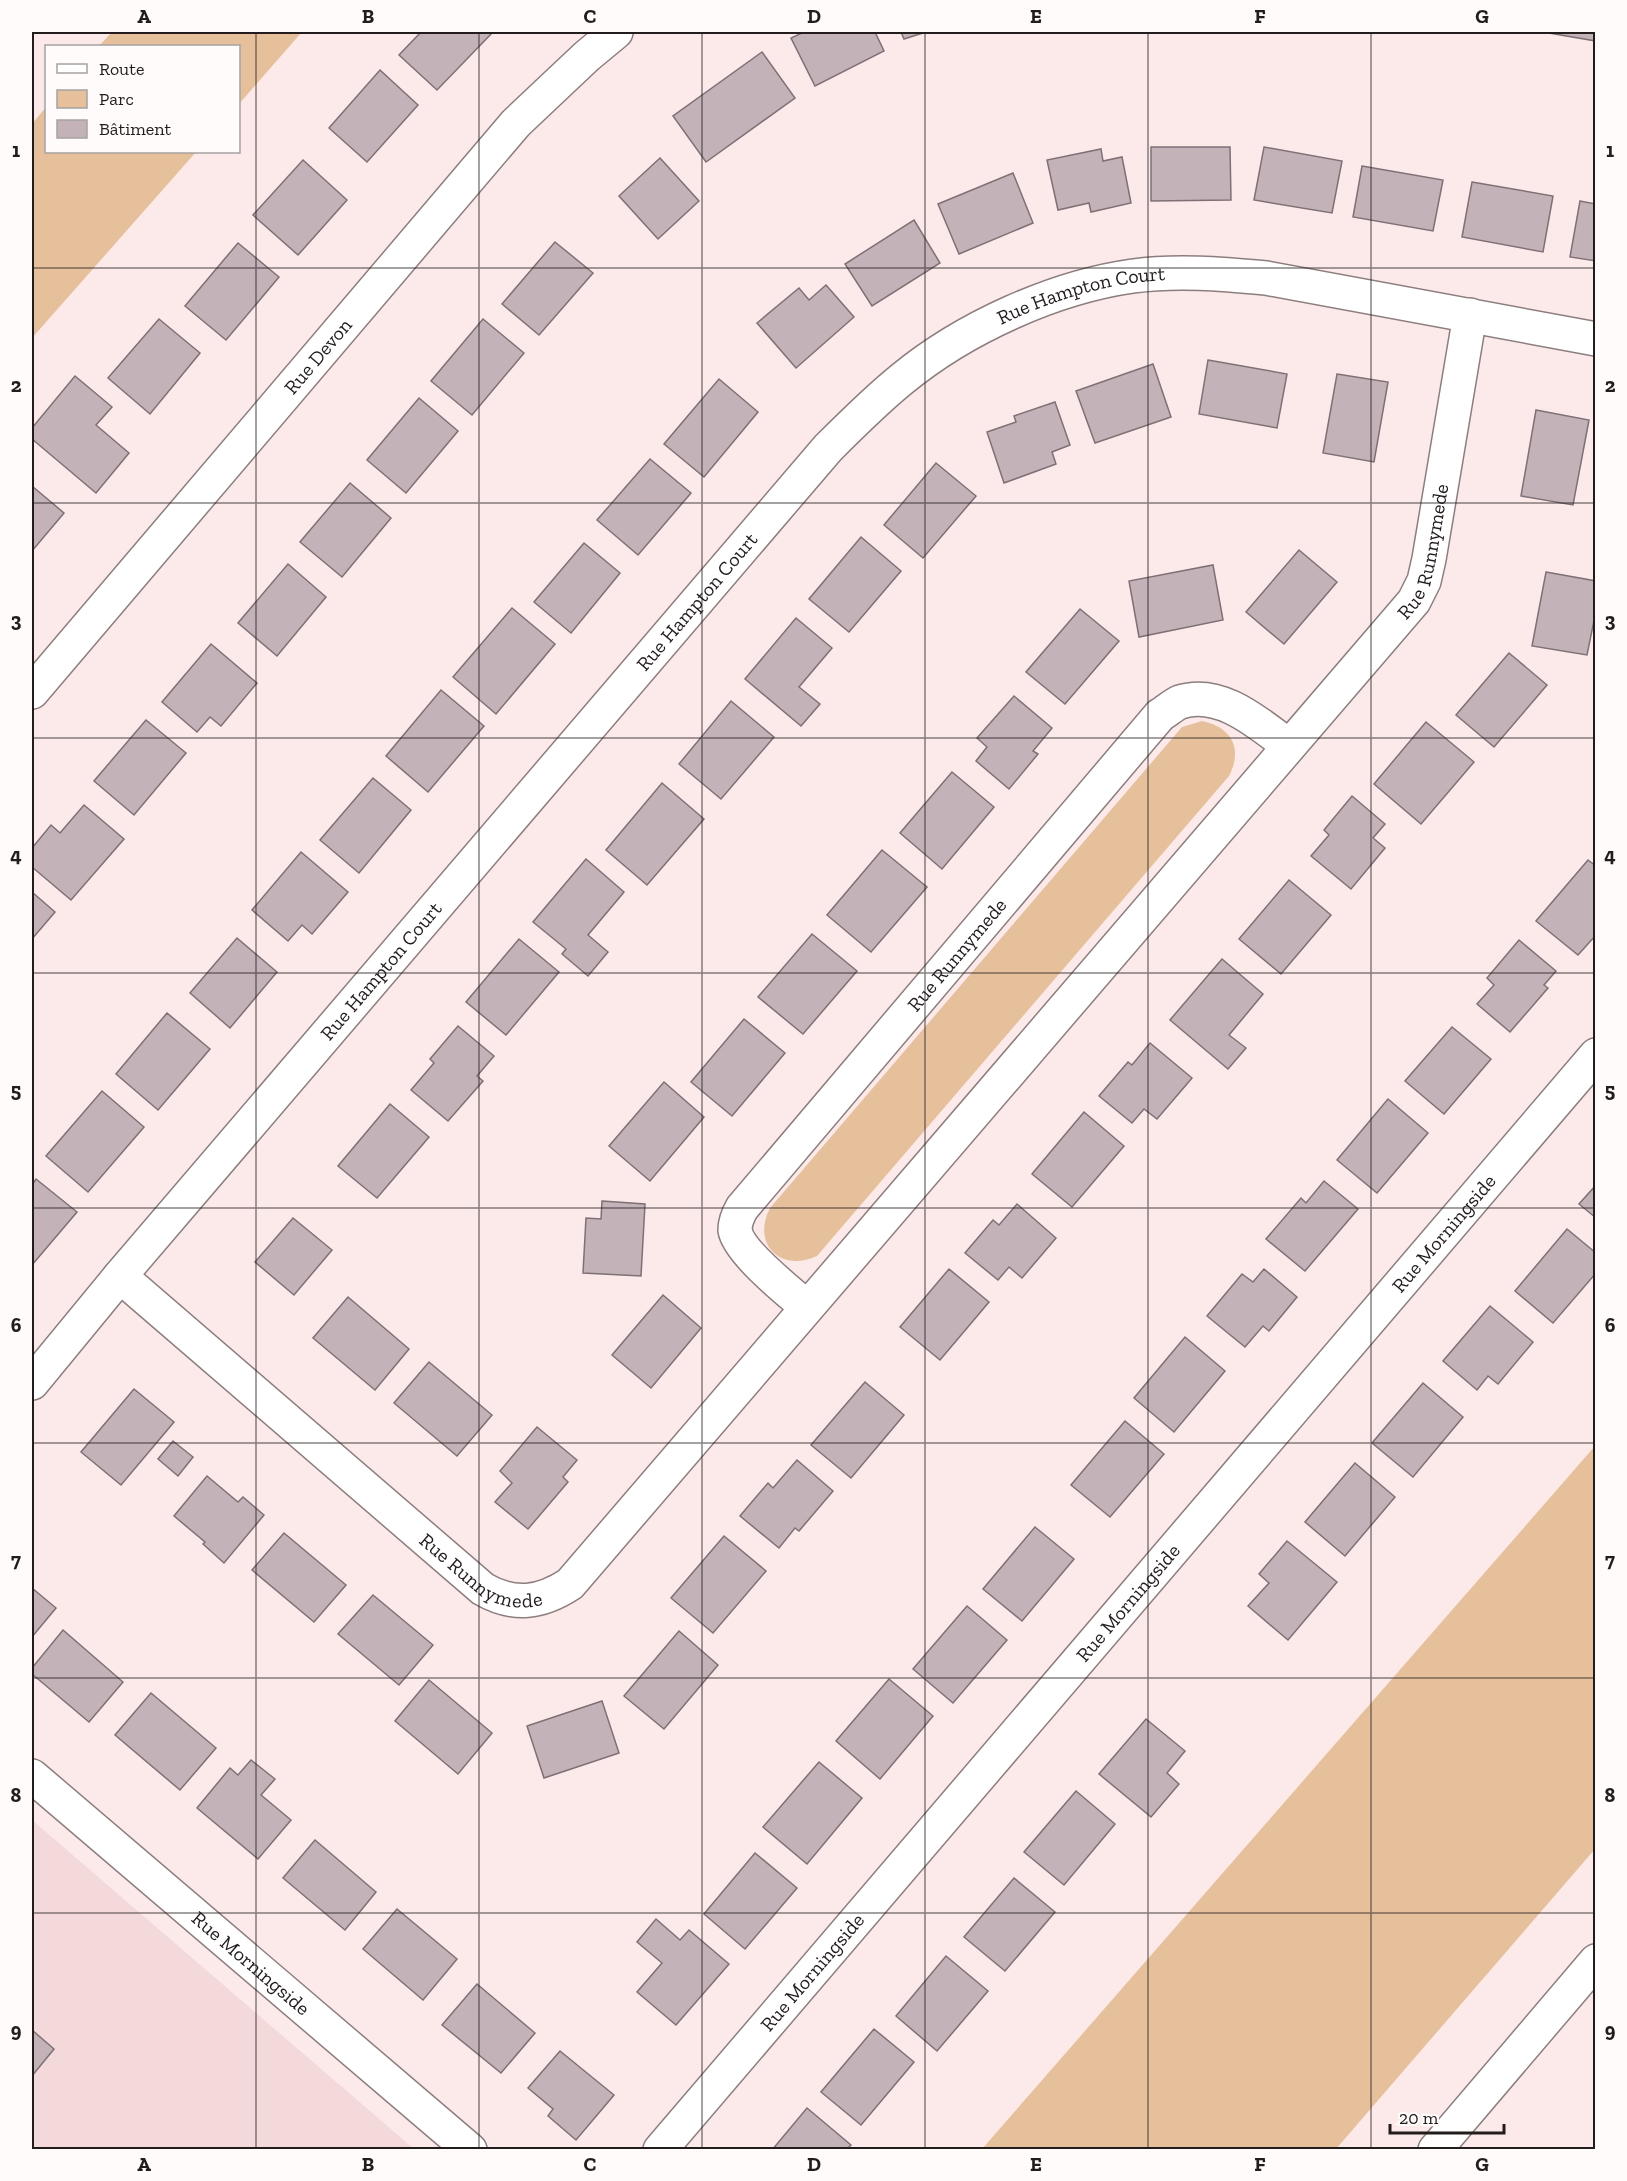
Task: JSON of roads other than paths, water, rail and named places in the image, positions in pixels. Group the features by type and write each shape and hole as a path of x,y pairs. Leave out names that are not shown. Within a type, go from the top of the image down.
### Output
{"street":[{"name":"Rue Devon","path":"32,692 516,123 578,64 616,32"},
{"name":"Rue Hampton Court","path":"32,1383 120,1276 828,448 903,378 935,355 985,325 1039,301 1091,285 1142,276 1217,273 1266,278 1596,339"},
{"name":"Rue Runnymede","path":"120,1276 483,1589 498,1598 517,1601 536,1600 554,1594 570,1584 1414,601 1424,581 1429,559 1470,315"},
{"name":"Rue Runnymede","path":"807,1307 741,1245 735,1232 736,1219 742,1208 1160,715 1179,703 1199,699 1223,703 1257,722 1289,746"},
{"name":"Rue Morningside","path":"660,2150 1596,1055"},
{"name":"Rue Morningside","path":"32,1776 470,2150"},
{"path":"1435,2150 1596,1961"}]}
